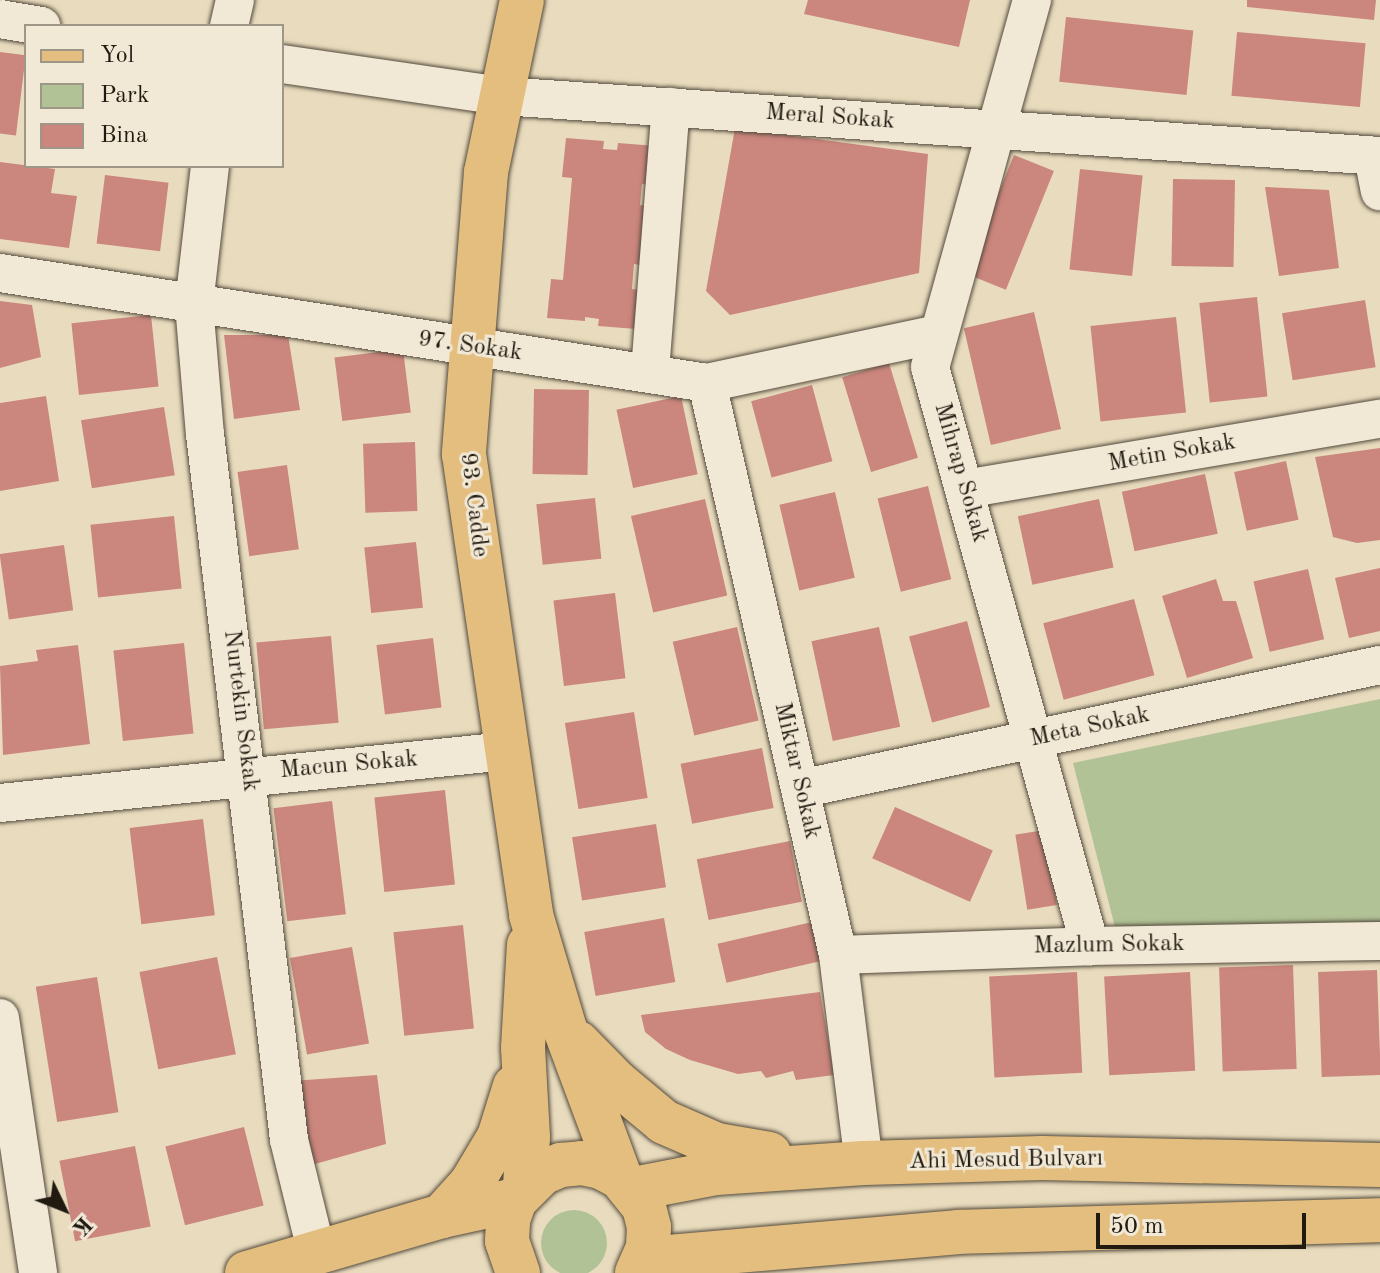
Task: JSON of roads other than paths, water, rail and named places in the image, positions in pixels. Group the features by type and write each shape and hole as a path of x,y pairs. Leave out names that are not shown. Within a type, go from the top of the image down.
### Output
{"main road":[{"name":"93. Cadde","path":"522,0 486,172 464,454 531,915 565,1029 626,1183 644,1207 649,1227 640,1266"},
{"name":"93. Cadde","path":"518,1273 507,1241 508,1220 520,1193 528,1137 523,1048 531,915"},
{"path":"565,1029 616,1082 664,1122 717,1145 845,1164"},
{"path":"442,1216 471,1184 499,1137 512,1103 523,1048"},
{"name":"Ahi Mesud Bulvarı","path":"626,1183 845,1164 1042,1158 1380,1165"},
{"path":"247,1273 520,1193 542,1173 571,1164 601,1167 626,1183"},
{"path":"640,1266 819,1243 958,1232 1380,1220"},
{"path":"780,1273 819,1243"}],"street":[{"path":"229,24 235,0"},
{"name":"Mihrap Sokak","path":"1032,0 930,367 1090,946"},
{"path":"0,19 29,24"},
{"name":"Meral Sokak","path":"284,64 502,96 996,130 1378,168"},
{"path":"650,371 671,107"},
{"name":"Nurtekin Sokak","path":"210,168 194,304 205,434 248,775 289,1140 317,1254"},
{"name":"97. Sokak","path":"0,273 472,348 650,371 707,383 938,334"},
{"name":"Miktar Sokak","path":"707,383 838,955 845,1164"},
{"name":"Metin Sokak","path":"964,489 1380,419"},
{"name":"Meta Sokak","path":"800,789 1380,665"},
{"name":"Macun Sokak","path":"0,803 248,775 507,751"},
{"name":"Mazlum Sokak","path":"838,955 1090,946 1380,941"},
{"path":"0,1018 38,1273"}]}
